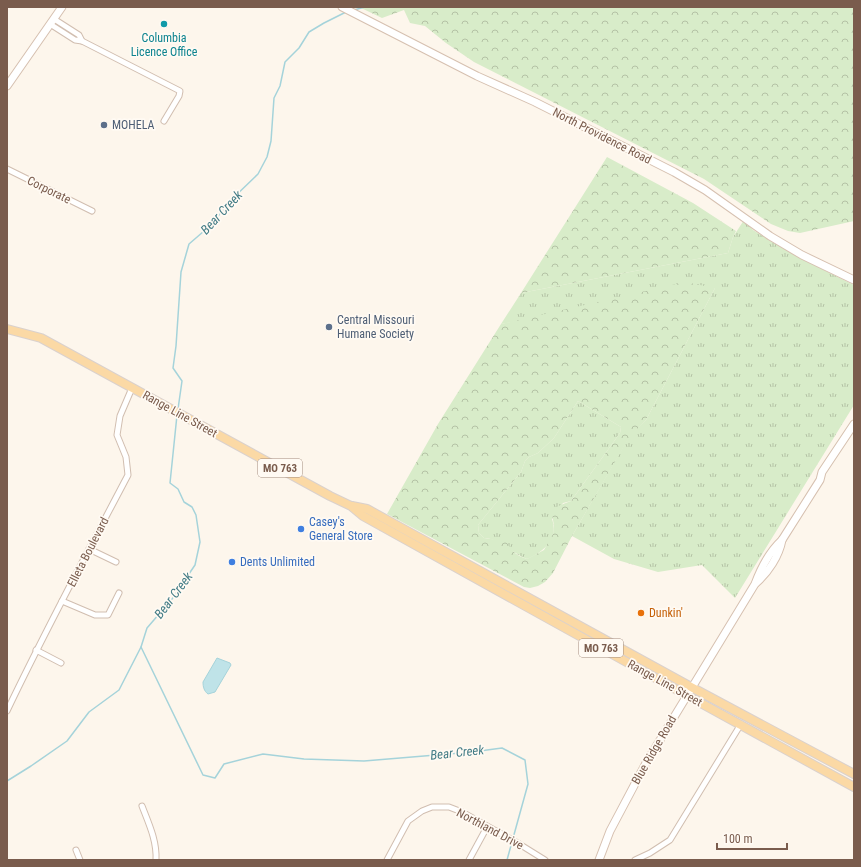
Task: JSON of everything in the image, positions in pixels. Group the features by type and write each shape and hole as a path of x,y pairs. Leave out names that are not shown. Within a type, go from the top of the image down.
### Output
{"main road":[{"name":"Range Line Street","path":"7,329 41,338 330,496 351,506 363,516 686,695 854,786"},
{"name":"Range Line Street","path":"351,506 367,509 691,687 854,774"},
{"path":"478,580 488,581 524,601 541,604"},
{"path":"540,614 553,617 591,638 605,640"}],"street":[{"path":"7,86 62,7"},
{"name":"North Providence Road","path":"342,7 477,76 535,102 674,172 705,190 770,236 802,255 854,280"},
{"path":"52,21 79,35 82,41 180,91 179,96 164,121"},
{"name":"Corporate","path":"7,169 92,211"},
{"name":"Elleta Boulevard","path":"7,711 36,650 128,475 126,457 118,435 120,416 132,388"},
{"name":"Blue Ridge Road","path":"599,860 610,831 646,763 686,695 755,584 759,574 776,546 782,540 820,480 826,475 842,449 844,440 854,424"},
{"path":"89,549 116,562"},
{"path":"62,601 95,615 108,616 119,593"},
{"path":"36,650 61,663"},
{"path":"635,860 650,854 670,840 740,724"},
{"path":"142,806 154,837 156,860"},
{"name":"Northland Drive","path":"387,860 408,822 422,810 432,807 449,807 462,812 545,860"},
{"path":"470,860 487,827"},
{"path":"76,850 80,860"}],"green space":[{"path":"359,7 854,7 854,221 800,233 788,231 771,224 704,179 474,62 446,43 425,26 410,23 404,10 382,18"},
{"path":"607,157 693,203 736,231 728,253 521,293"},
{"path":"744,220 753,230 796,256 854,285 854,405 735,598 702,565 658,572 614,559 572,536 630,435 646,420 715,288 501,324 521,293 728,253 733,237"},
{"path":"685,282 715,288 646,420 630,436 572,536 553,573 545,582 530,588 524,587 387,514 438,424 501,324","holes":["578,401 621,427 620,433 571,501 558,506 552,514 554,526 553,534 544,550 527,559 515,553 506,541 484,538 479,533 478,525 521,472 525,461 529,457 538,453 554,438"]},
{"path":"578,401 621,427 620,433 571,501 563,503 552,519 554,526 553,533 548,544 539,553 527,559 501,543 484,538 479,533 478,525 521,472 525,461 529,457 538,453 554,438"}],"water":[{"path":"217,658 230,663 231,665 215,692 208,694 204,689 203,682"}],"waterway":[{"name":"Bear Creek","path":"354,10 365,7"},
{"name":"Bear Creek","path":"178,409 182,381 173,368 181,272 189,244 211,225 230,201 258,174 267,157 271,141 274,98 280,86 285,62 299,48 309,32 346,12"},
{"name":"Bear Creek","path":"177,415 170,483 178,489 184,502 192,507 196,515 200,542 195,565 172,599 147,628 141,647 203,775 215,778 224,764 263,754 304,759 364,761 502,748 525,760 528,784 507,860"},
{"path":"7,781 67,741 89,712 119,690 141,647"}],"place":[{"name":"Columbia Licence Office","path":"164,24"},
{"name":"MOHELA","path":"104,125"},
{"name":"Central Missouri Humane Society","path":"329,327"},
{"name":"Casey's General Store","path":"301,529"},
{"name":"Dents Unlimited","path":"232,562"},
{"name":"Dunkin'","path":"641,613"}]}
